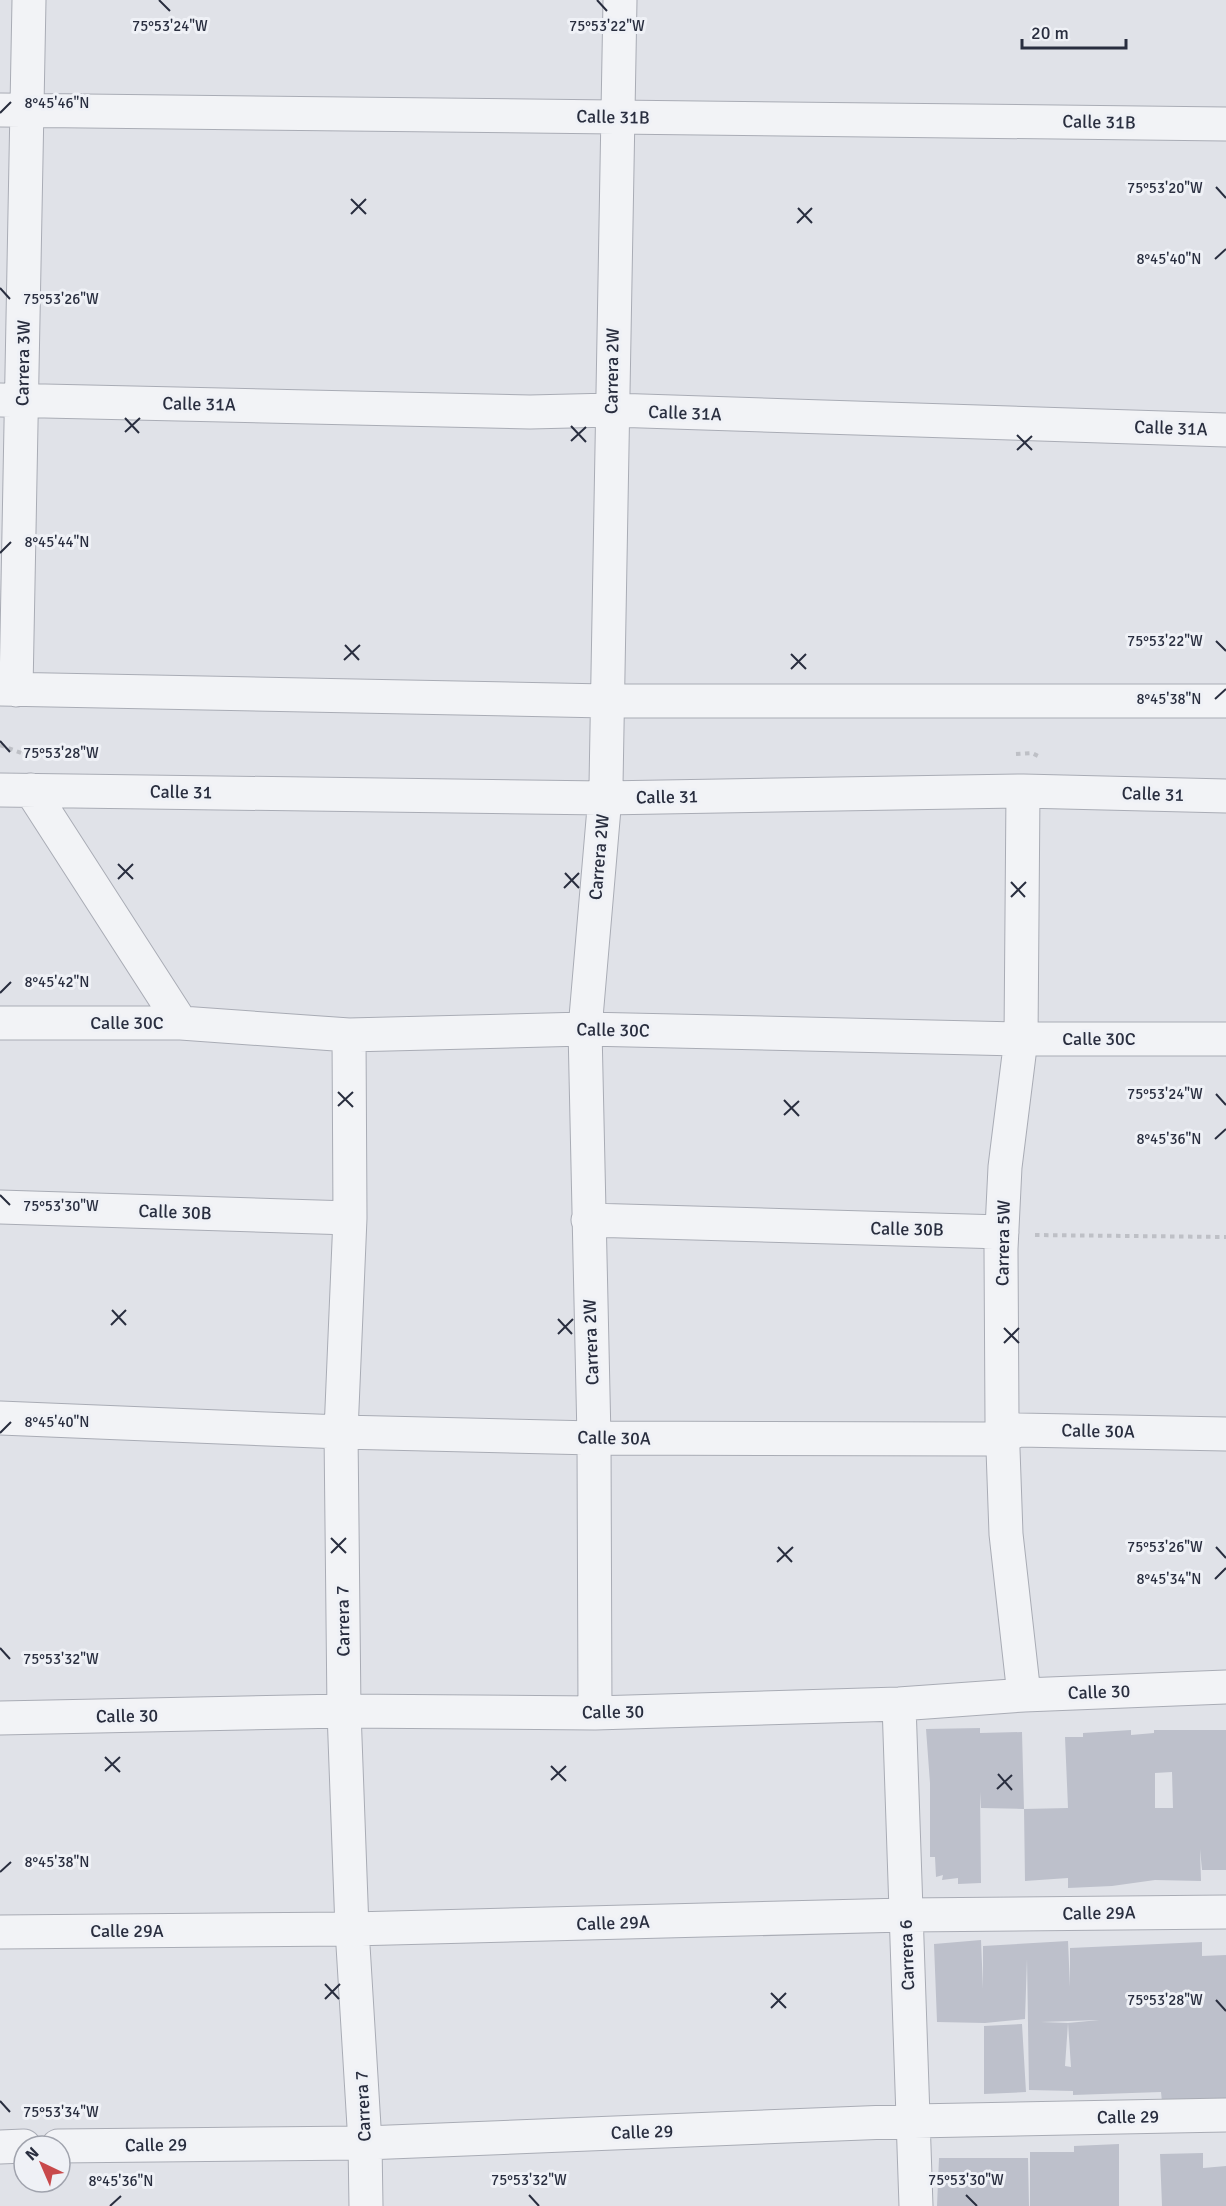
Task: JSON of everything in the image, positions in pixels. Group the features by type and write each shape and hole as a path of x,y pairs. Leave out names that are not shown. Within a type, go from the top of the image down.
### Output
{"street":[{"name":"Carrera 3W","path":"8,690 14,110 29,0"},
{"name":"Carrera 2W","path":"595,1713 594,1438 585,1029 604,798 620,0"},
{"name":"Calle 31B","path":"14,110 1226,124"},
{"name":"Calle 31A","path":"11,400 530,412 612,410 1226,430"},
{"path":"8,690 606,701 1226,700"},
{"path":"15,790 181,1023"},
{"name":"Calle 31","path":"15,790 604,798 1023,791 1226,796"},
{"name":"Carrera 5W","path":"1023,791 1021,1040 1005,1167 1002,1232 1006,1534 1024,1695"},
{"name":"Calle 30C","path":"0,1023 181,1023 349,1035 585,1029 1021,1040 1226,1039"},
{"name":"Carrera 7","path":"349,1035 350,1218 341,1432 344,1712 352,1929 365,2143 366,2206"},
{"name":"Calle 30B","path":"0,1207 350,1218"},
{"name":"Calle 30B","path":"588,1220 1002,1232"},
{"name":"Calle 30A","path":"0,1418 341,1432 594,1438 987,1439 1019,1430 1226,1434"},
{"name":"Calle 30","path":"0,1718 344,1712 595,1713 898,1704 1024,1695 1226,1687"},
{"name":"Carrera 6","path":"898,1704 916,2206"},
{"name":"Calle 29A","path":"0,1932 352,1929 905,1915 1226,1912"},
{"name":"Calle 29","path":"72,2146 365,2143 914,2121 1226,2115"}],"path":[{"path":"1002,1232 1022,1235 1226,1237"}],"building":[{"path":"980,1728 980,1733 1022,1732 1024,1809 981,1808 980,1792 981,1883 958,1884 958,1878 942,1880 943,1875 936,1877 935,1857 930,1857 930,1783 926,1729"},
{"path":"1131,1730 1131,1735 1154,1733 1154,1730 1226,1730 1226,1870 1202,1870 1200,1849 1201,1881 1155,1880 1112,1886 1068,1888 1068,1878 1025,1881 1024,1809 1068,1808 1065,1737 1083,1737 1083,1733","holes":["1172,1772 1173,1808 1155,1808 1155,1773"]},
{"path":"981,1940 983,1989 983,1946 1068,1941 1070,1987 1070,1948 1202,1942 1202,1956 1226,1955 1226,2101 1162,2102 1161,2092 1073,2095 1073,2091 1029,2090 1027,1959 1025,2019 985,2023 937,2022 934,1944","holes":["1099,2020 1068,2023 1041,2022","1068,2023 1071,2067 1065,2066"]},
{"path":"1022,2024 1026,2092 984,2094 984,2026"},
{"path":"1119,2144 1119,2206 1030,2206 1030,2152 1074,2152 1074,2146"},
{"path":"1203,2153 1203,2168 1226,2166 1226,2206 1162,2206 1160,2154"},
{"path":"939,2158 1028,2158 1029,2206 937,2206"}]}
